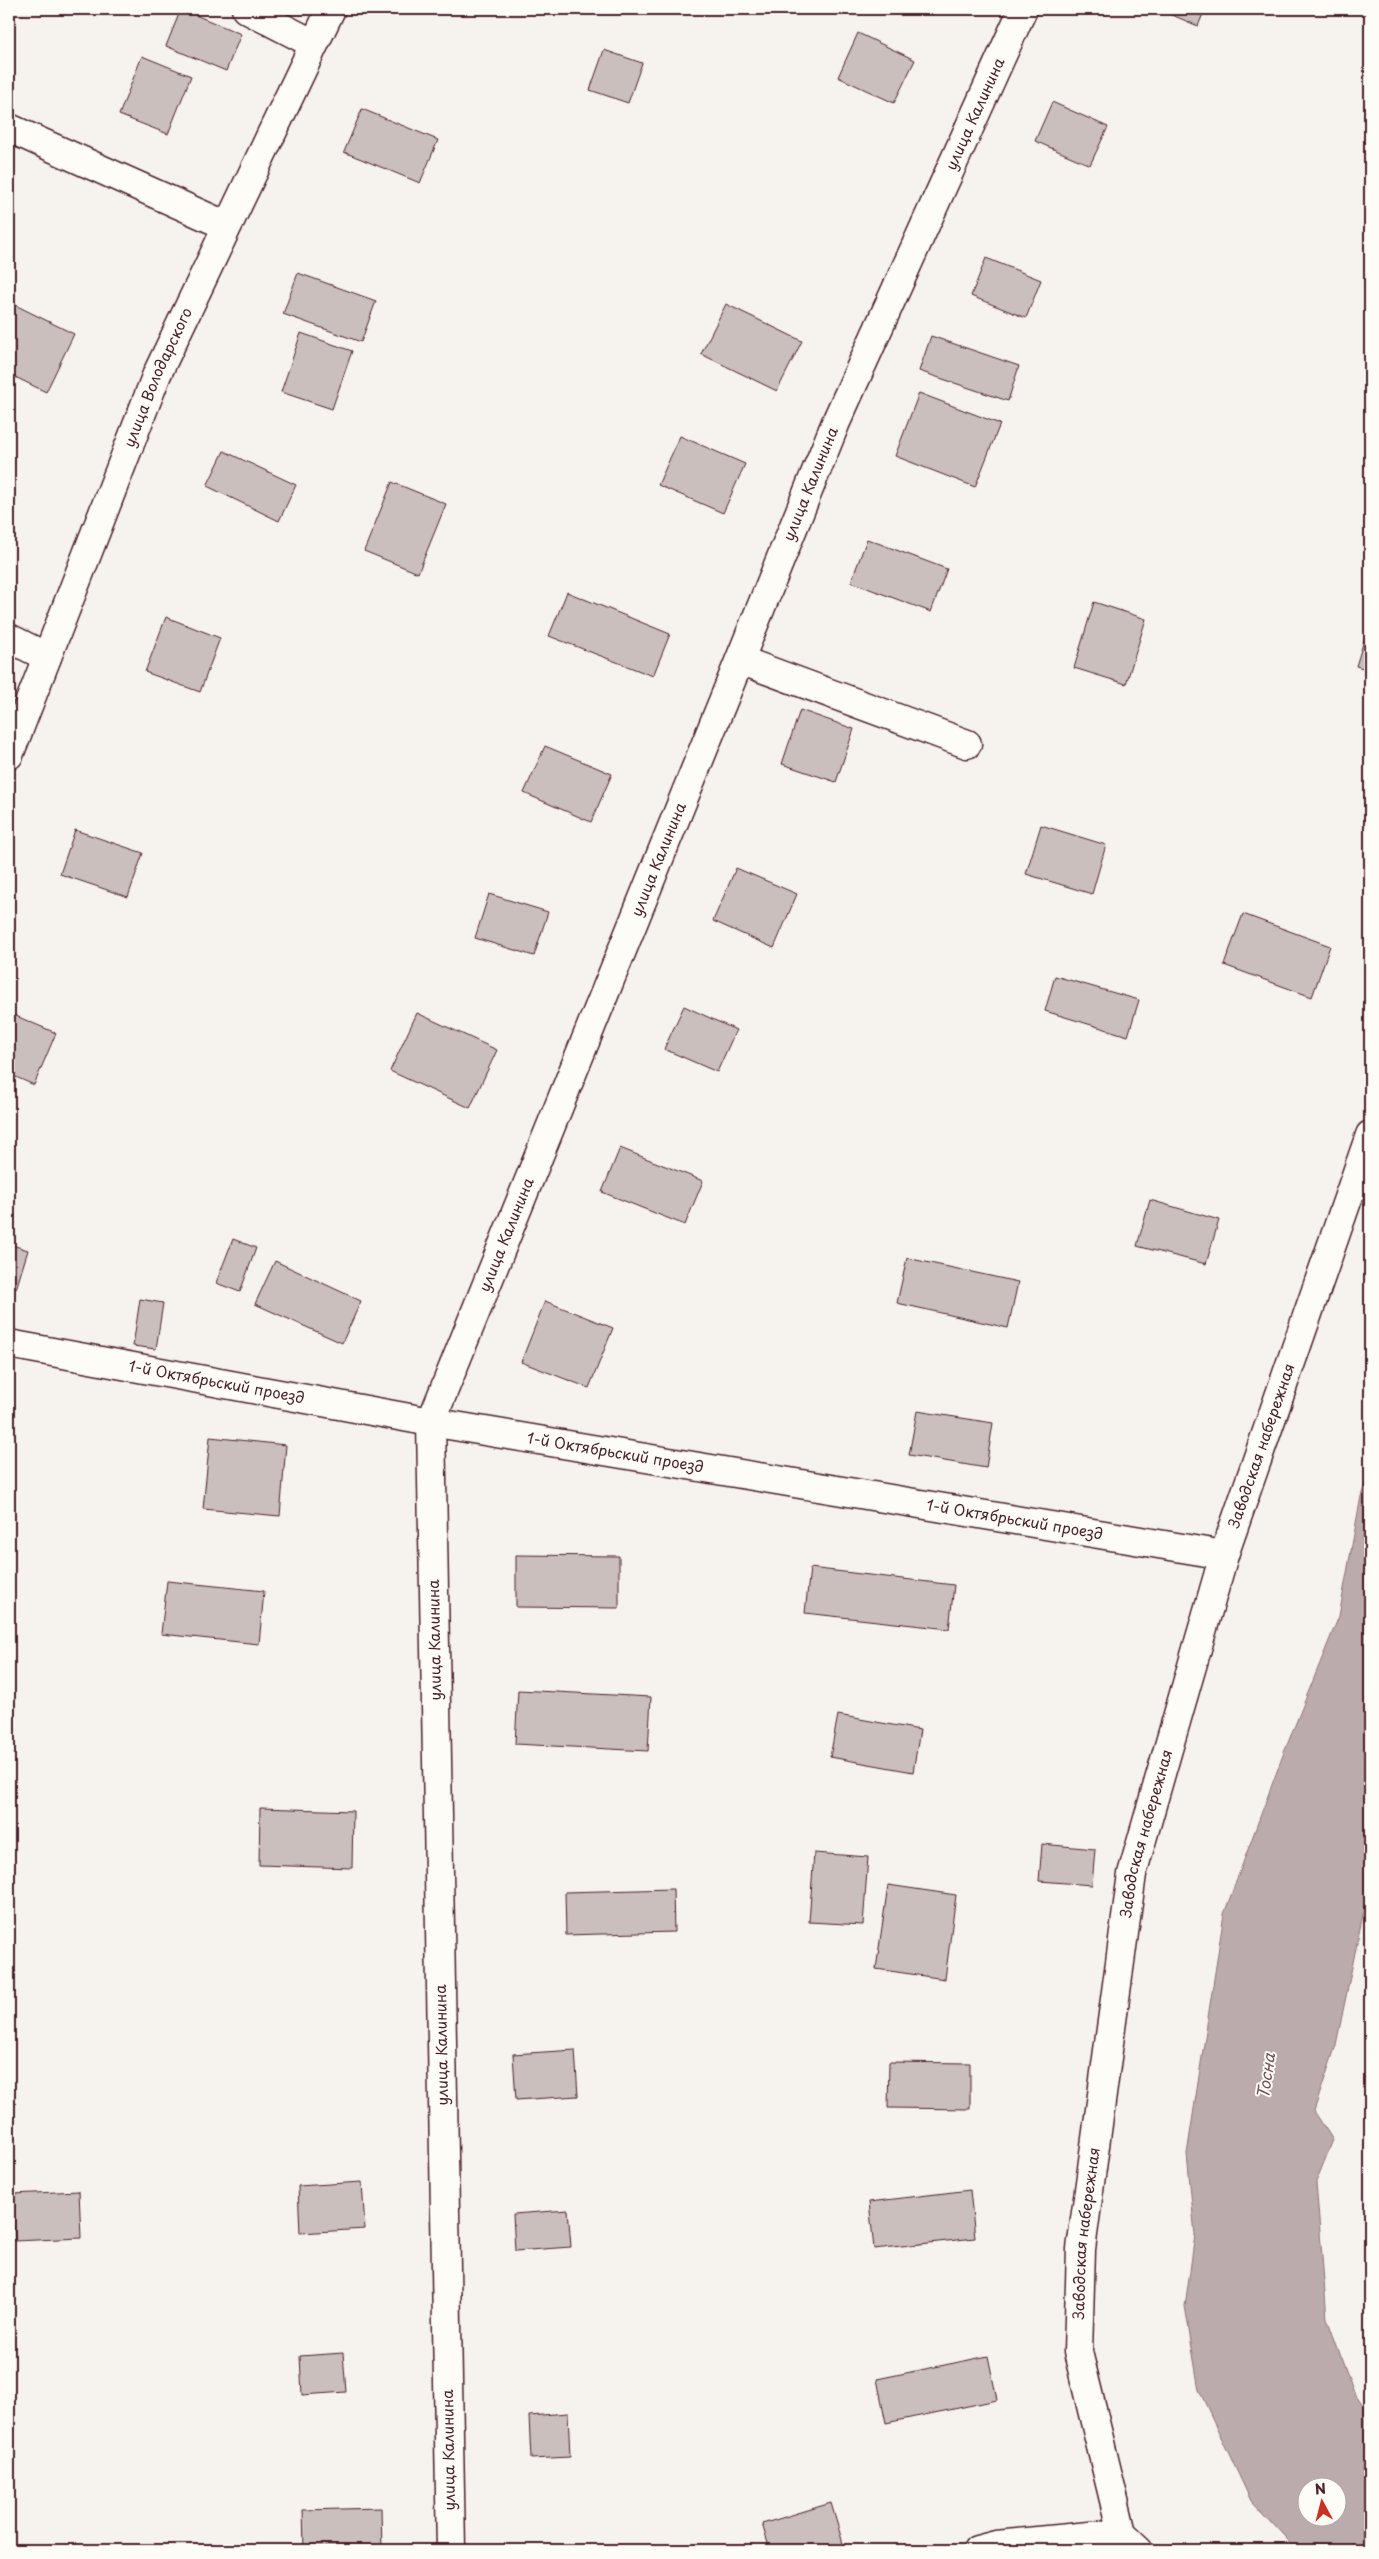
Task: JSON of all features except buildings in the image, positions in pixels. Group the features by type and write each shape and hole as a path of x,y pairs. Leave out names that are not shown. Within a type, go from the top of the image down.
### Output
{"street":[{"path":"246,9 314,44"},
{"name":"улица Володарского","path":"9,755 157,374 331,9"},
{"name":"улица Калинина","path":"451,2550 431,1422 836,422 1023,9"},
{"path":"9,128 228,226"},
{"path":"9,638 47,657"},
{"path":"740,660 967,744"},
{"name":"Заводская набережная","path":"1131,2541 1078,2352 1081,2248 1132,1874 1224,1555 1370,1134"},
{"name":"1-й Октябрьский проезд","path":"9,1344 431,1422 1224,1555"},
{"path":"977,2550 996,2545 1131,2541"}],"water":[{"name":"Тосна","path":"1370,1471 1370,1880 1336,2045 1314,2111 1333,2140 1316,2182 1327,2318 1353,2390 1370,2416 1370,2550 1296,2550 1251,2501 1199,2390 1185,2306 1195,2235 1187,2154 1224,1914 1283,1755 1339,1616 1361,1496"}]}
